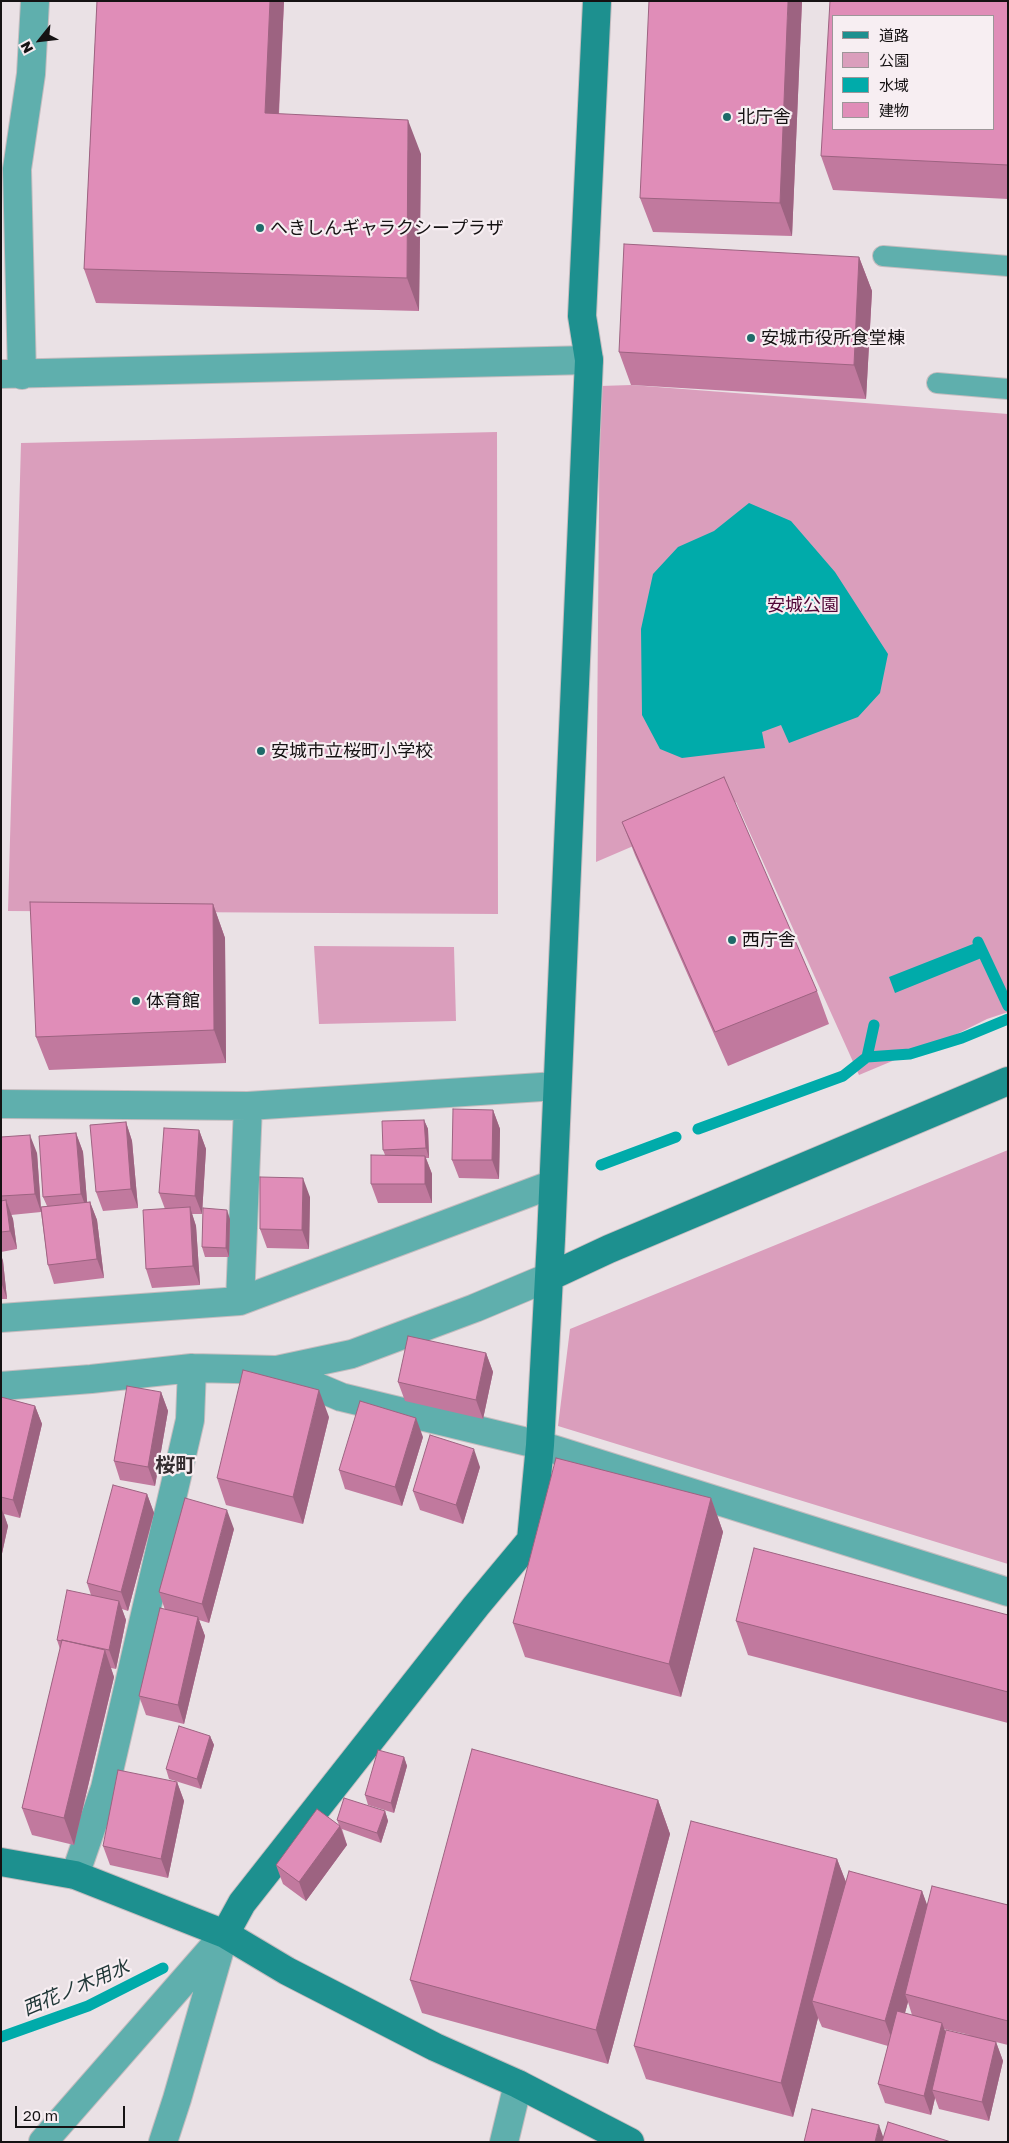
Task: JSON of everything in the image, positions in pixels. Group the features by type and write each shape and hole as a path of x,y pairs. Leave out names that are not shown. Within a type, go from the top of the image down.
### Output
{"street":[{"path":"35,1 31,74 17,169 12,375 590,360"},
{"path":"43,2142 224,1934 242,1903 531,1540 540,1445 550,1277 590,360 582,316 598,1"},
{"path":"1,1386 192,1368 277,1370 352,1354 475,1308 550,1277 609,1249 1008,1081"},
{"path":"1,1104 248,1106 557,1086"},
{"path":"240,1301 248,1106"},
{"path":"1,1318 240,1301 553,1184"},
{"path":"75,1875 105,1788 190,1420 192,1368"},
{"path":"277,1370 341,1397 540,1445 1008,1592"},
{"path":"1,1862 75,1875 224,1934 296,1976 435,2047 518,2084 630,2142"},
{"path":"163,2142 224,1934"},
{"path":"504,2142 518,2084"}],"lane":[{"path":"882,256 1008,266"},
{"path":"937,382 1008,389"}],"green space":[{"name":"安城公園","path":"631,385 1008,414 1008,1012 987,1019 959,1033 859,1075 736,802 596,862 600,386"},
{"name":"安城市立桜町小学校","path":"497,432 498,914 8,911 21,443"},
{"path":"314,946 454,947 456,1021 319,1024"},
{"path":"1008,1150 1008,1564 558,1426 570,1329"}],"water":[{"path":"749,503 791,521 835,572 888,654 880,693 858,717 789,743 781,725 762,732 765,748 682,758 660,749 642,715 641,629 653,574 678,547 714,531"},
{"path":"978,942 984,957 895,993 889,977"}],"building":[{"name":"へきしんギャラクシープラザ","path":"97,1 270,1 265,113 408,120 407,278 84,269"},
{"name":"北庁舎","path":"649,1 788,1 780,203 640,198"},
{"path":"830,1 1008,1 1008,165 821,156"},
{"name":"安城市役所食堂棟","path":"624,244 859,257 854,365 619,352"},
{"name":"西庁舎","path":"724,777 817,991 715,1032 622,822"},
{"name":"体育館","path":"30,902 213,904 214,1030 36,1037"},
{"path":"453,1109 493,1110 492,1160 452,1160"},
{"path":"424,1120 426,1148 383,1150 382,1121"},
{"path":"126,1122 131,1189 96,1192 90,1125"},
{"path":"164,1128 199,1130 195,1196 159,1193"},
{"path":"76,1133 81,1194 43,1197 39,1136"},
{"path":"30,1135 35,1194 1,1196 1,1137"},
{"path":"371,1155 425,1156 425,1184 371,1184"},
{"path":"260,1177 303,1178 302,1230 260,1229"},
{"path":"6,1200 10,1231 1,1232 1,1201"},
{"path":"90,1202 97,1259 48,1265 41,1207"},
{"path":"190,1207 193,1266 146,1269 143,1210"},
{"path":"203,1208 227,1210 226,1248 202,1247"},
{"path":"408,1336 486,1353 476,1400 398,1382"},
{"path":"243,1370 319,1390 293,1497 217,1478"},
{"path":"127,1386 161,1392 148,1467 114,1461"},
{"path":"1,1397 35,1406 13,1500 1,1497"},
{"path":"360,1401 416,1418 395,1487 339,1470"},
{"path":"430,1435 474,1449 456,1505 413,1491"},
{"path":"556,1458 711,1498 669,1664 513,1623"},
{"path":"113,1485 147,1494 121,1592 87,1583"},
{"path":"185,1498 227,1510 202,1604 159,1592"},
{"path":"754,1548 1008,1615 1008,1692 736,1621"},
{"path":"67,1590 119,1601 109,1650 57,1640"},
{"path":"160,1608 198,1617 178,1705 139,1696"},
{"path":"62,1640 105,1650 64,1818 22,1808"},
{"path":"179,1726 210,1736 197,1779 166,1769"},
{"path":"472,1749 658,1800 596,2030 410,1980"},
{"path":"378,1750 404,1757 391,1803 365,1795"},
{"path":"118,1770 177,1782 161,1859 103,1846"},
{"path":"344,1798 385,1811 377,1833 337,1820"},
{"path":"317,1809 340,1826 299,1882 276,1865"},
{"path":"691,1821 837,1859 781,2083 634,2046"},
{"path":"849,1871 922,1891 885,2021 812,2001"},
{"path":"932,1886 1008,1905 1008,2021 905,1994"},
{"path":"897,2011 942,2023 924,2096 878,2084"},
{"path":"946,2030 996,2042 982,2102 932,2090"},
{"path":"812,2109 879,2125 875,2142 804,2142"},
{"path":"888,2122 951,2142 882,2142"}],"waterway":[{"path":"978,942 1008,1006"},
{"path":"698,1129 843,1076 867,1057 910,1054 962,1038 1008,1019"},
{"path":"867,1057 874,1025"},
{"path":"601,1165 676,1137"},
{"name":"西花ノ木用水","path":"1,2037 88,2006 163,1968"}],"place":[{"name":"北庁舎","path":"727,117"},
{"name":"へきしんギャラクシープラザ","path":"260,228"},
{"name":"安城市役所食堂棟","path":"751,338"},
{"name":"安城市立桜町小学校","path":"261,751"},
{"name":"西庁舎","path":"732,940"},
{"name":"体育館","path":"136,1001"}],"district":[{"name":"桜町","path":"175,1466"}]}
